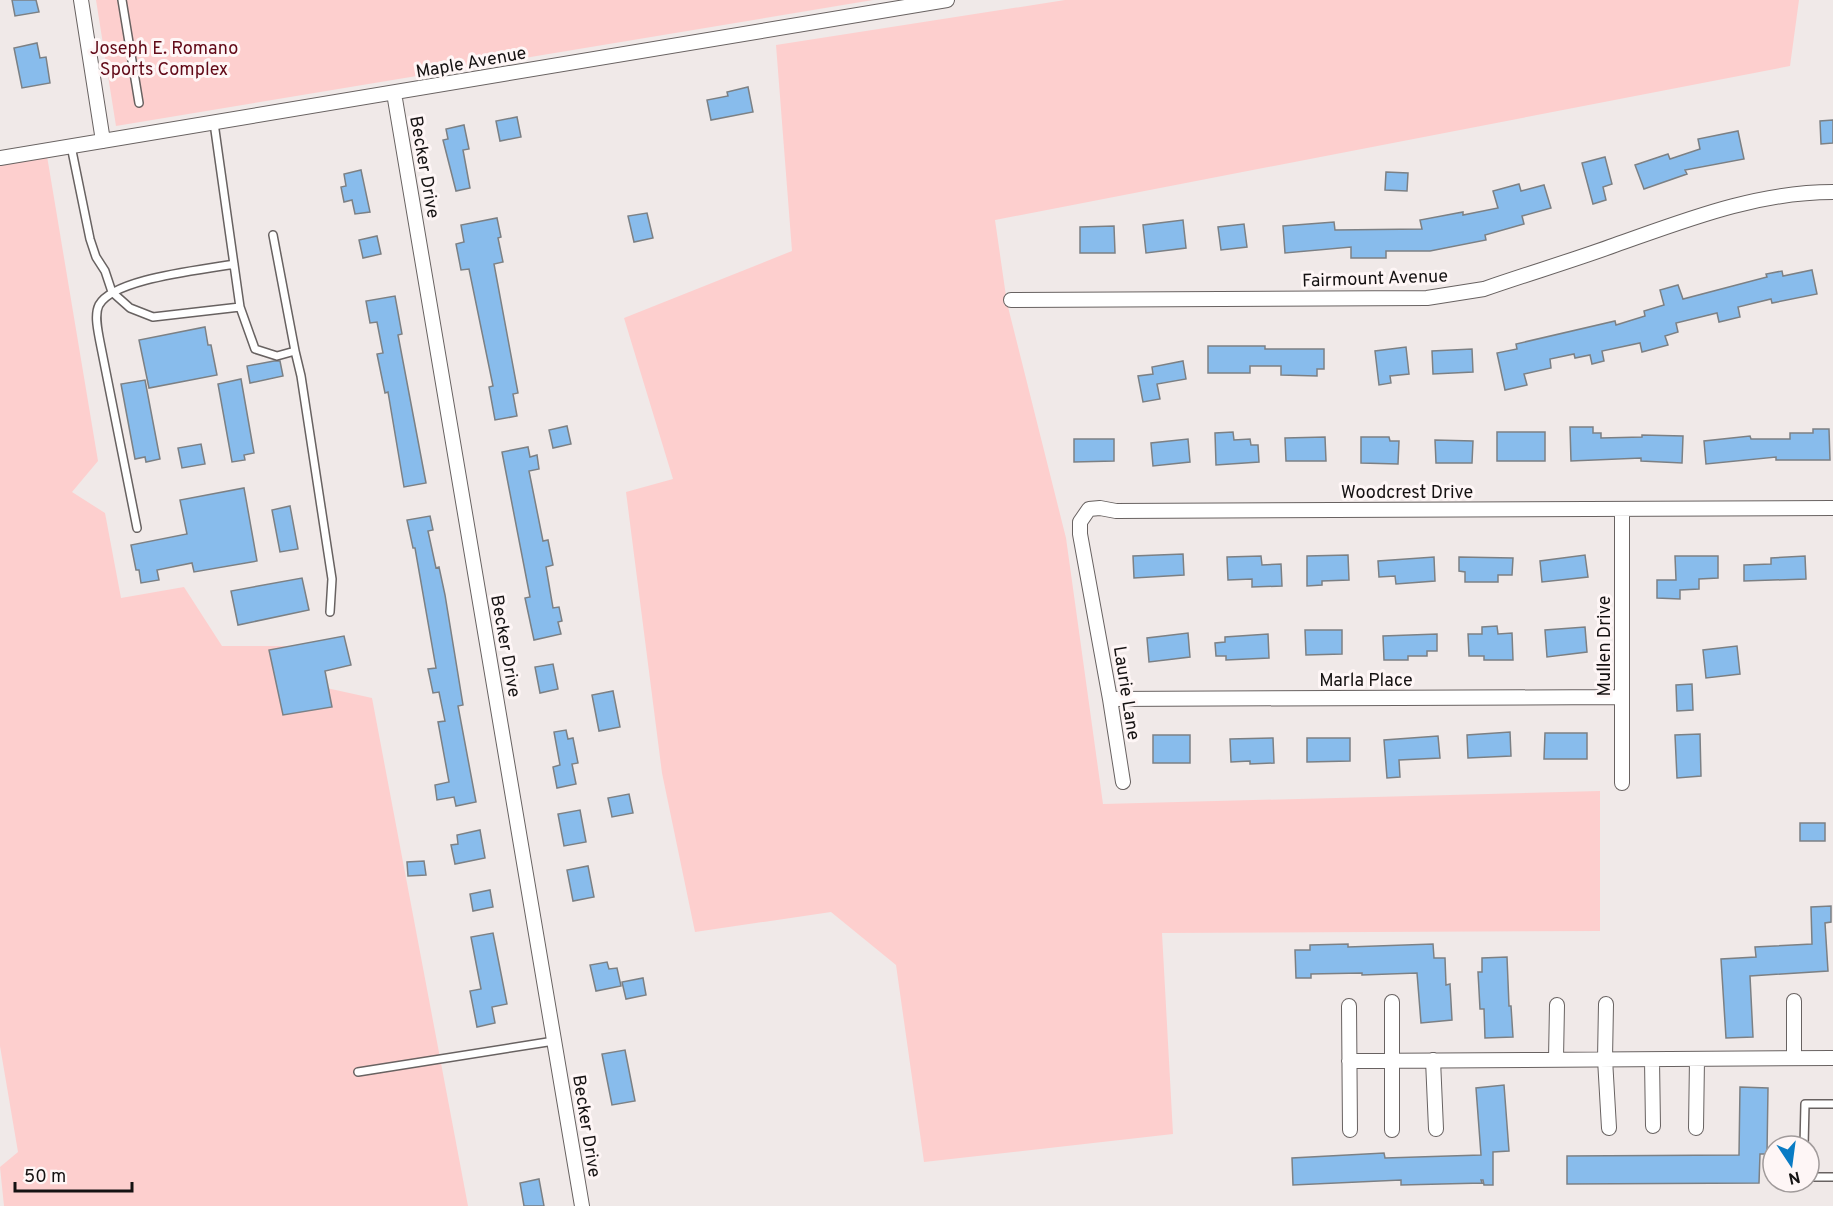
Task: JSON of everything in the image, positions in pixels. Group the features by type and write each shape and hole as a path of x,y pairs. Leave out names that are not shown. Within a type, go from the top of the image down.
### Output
{"street":[{"path":"81,0 104,141"},
{"name":"Maple Avenue","path":"0,158 947,0"},
{"name":"Becker Drive","path":"394,93 582,1206"},
{"name":"Fairmount Avenue","path":"1011,300 1427,298 1484,289 1751,200 1833,192"},
{"name":"Woodcrest Drive","path":"1095,611 1080,534 1080,522 1089,509 1116,511 1833,508"},
{"name":"Mullen Drive","path":"1622,509 1622,783"},
{"name":"Laurie Lane","path":"1095,611 1123,782"},
{"name":"Marla Place","path":"1110,699 1622,697"},
{"path":"1794,1001 1794,1058"},
{"path":"1392,1002 1392,1130"},
{"path":"1606,1004 1605,1059 1609,1128"},
{"path":"1556,1059 1557,1005"},
{"path":"1349,1006 1350,1130"},
{"path":"1349,1062 1833,1058"},
{"path":"1696,1128 1697,1059"},
{"path":"1433,1060 1436,1129"},
{"path":"1652,1060 1653,1126"}],"lane":[{"path":"122,0 139,103"},
{"path":"214,123 240,307 255,350 277,356 295,351"},
{"path":"71,146 90,239 112,292 130,308 153,317 240,307"},
{"path":"273,235 301,376 332,579 330,612"},
{"path":"137,528 100,342 97,317 99,305 112,292 132,283 234,264"},
{"path":"358,1072 555,1041"},
{"path":"1804,1134 1804,1104 1833,1104"}],"green space":[{"name":"Joseph E. Romano Sports Complex","path":"96,0 873,0 116,126"},
{"path":"1065,0 1799,0 1790,66 995,220 1007,303 1066,538 1103,804 1600,791 1600,931 1162,933 1173,1134 924,1162 896,965 831,912 695,932 662,773 626,492 673,479 624,318 792,251 776,45"},
{"path":"46,150 98,461 72,492 105,513 121,598 184,587 222,646 305,646 322,687 372,698 468,1206 4,1206 0,1167 18,1152 0,1046 0,157"}],"building":[{"path":"12,0 36,0 39,12 15,16"},
{"path":"37,43 40,58 46,57 50,83 22,88 14,48"},
{"path":"748,87 753,112 711,120 707,100 728,96 727,92"},
{"path":"517,117 521,137 500,141 496,121"},
{"path":"1833,120 1833,143 1821,144 1820,121"},
{"path":"464,125 469,149 463,150 470,188 456,191 443,140 448,139 446,129"},
{"path":"1738,131 1744,159 1685,170 1687,174 1644,189 1635,165 1668,154 1670,159 1700,149 1698,139"},
{"path":"1605,157 1612,184 1603,187 1606,200 1593,204 1582,163"},
{"path":"361,170 370,212 355,214 352,200 344,202 341,187 346,186 344,174"},
{"path":"1386,172 1408,173 1407,191 1385,190"},
{"path":"1519,184 1521,191 1544,185 1551,208 1522,216 1524,224 1485,235 1486,240 1430,251 1386,251 1386,258 1351,258 1351,247 1285,253 1283,226 1334,222 1335,230 1422,229 1420,220 1498,208 1493,191"},
{"path":"647,213 653,238 634,242 628,216"},
{"path":"497,218 503,262 494,264 518,393 513,394 517,416 495,420 489,387 493,386 469,269 461,270 456,244 464,242 461,225"},
{"path":"1183,220 1186,248 1146,253 1143,225"},
{"path":"1244,224 1247,247 1221,250 1218,227"},
{"path":"1114,226 1115,253 1080,253 1080,227"},
{"path":"377,236 381,254 363,258 359,240"},
{"path":"1812,270 1817,294 1772,303 1771,299 1738,307 1740,317 1719,322 1717,313 1676,323 1678,332 1665,336 1668,345 1642,352 1640,343 1602,351 1604,361 1592,364 1590,355 1575,358 1574,354 1550,359 1551,368 1524,374 1527,385 1505,390 1497,353 1517,349 1516,344 1615,321 1616,325 1645,316 1644,311 1664,305 1660,290 1678,285 1683,299 1767,277 1766,274 1782,271 1783,276"},
{"path":"395,296 402,334 398,335 426,483 404,487 388,392 385,393 377,354 383,353 377,322 370,323 366,301"},
{"path":"205,327 217,375 149,388 139,340"},
{"path":"1208,346 1324,349 1324,369 1317,369 1317,376 1281,375 1281,366 1250,366 1250,373 1208,373"},
{"path":"1406,347 1409,374 1390,376 1391,383 1379,385 1375,351"},
{"path":"1472,349 1473,372 1433,374 1432,351"},
{"path":"280,361 283,376 250,383 247,366"},
{"path":"1183,361 1186,379 1157,384 1160,399 1143,402 1138,376 1153,374 1152,367"},
{"path":"241,379 254,453 244,455 245,460 232,462 218,384"},
{"path":"145,380 160,459 146,462 145,457 135,459 121,384"},
{"path":"567,426 571,444 553,448 549,430"},
{"path":"1570,427 1593,427 1593,433 1601,433 1601,438 1642,437 1642,435 1683,436 1682,463 1641,461 1641,458 1571,461"},
{"path":"1813,429 1829,429 1830,460 1776,460 1776,457 1706,464 1704,441 1750,436 1751,439 1790,439 1790,433 1813,433"},
{"path":"1233,432 1234,440 1250,439 1251,445 1258,445 1259,462 1216,465 1215,433"},
{"path":"1497,432 1545,432 1545,461 1497,461"},
{"path":"1325,437 1326,461 1286,461 1285,438"},
{"path":"1361,437 1389,437 1390,441 1399,441 1398,464 1361,463"},
{"path":"1074,439 1114,439 1114,461 1074,462"},
{"path":"1188,439 1190,462 1153,466 1151,443"},
{"path":"1435,440 1473,441 1472,463 1436,463"},
{"path":"201,444 205,464 182,468 178,448"},
{"path":"528,447 530,457 537,455 539,469 529,471 543,541 548,540 553,565 546,567 553,608 559,607 562,621 558,622 561,634 534,640 525,598 530,597 502,452"},
{"path":"244,488 257,561 194,572 192,563 157,570 159,580 141,583 131,545 187,534 180,500"},
{"path":"290,506 298,549 280,552 272,510"},
{"path":"430,516 433,530 428,531 445,595 463,705 458,706 476,802 456,806 454,797 437,800 435,785 449,782 438,722 445,721 439,692 433,693 428,669 436,668 415,548 413,548 407,520"},
{"path":"1183,554 1184,575 1134,578 1133,556"},
{"path":"1348,555 1349,580 1322,581 1322,585 1307,586 1307,556"},
{"path":"1585,555 1588,577 1542,582 1540,561"},
{"path":"1261,556 1262,565 1281,564 1282,586 1252,587 1252,579 1228,580 1227,557"},
{"path":"1675,556 1718,556 1718,578 1699,579 1699,589 1680,590 1680,599 1657,598 1657,580 1676,580"},
{"path":"1805,556 1806,579 1744,581 1744,565 1771,564 1771,558"},
{"path":"1434,557 1435,581 1396,584 1395,576 1379,577 1378,561"},
{"path":"1459,557 1513,558 1512,575 1498,575 1498,582 1465,582 1465,572 1459,571"},
{"path":"302,578 309,610 238,625 231,591"},
{"path":"1497,626 1498,634 1512,633 1513,660 1484,660 1484,656 1469,656 1468,634 1482,634 1482,627"},
{"path":"1585,627 1587,652 1547,657 1545,630"},
{"path":"1305,630 1342,630 1342,654 1306,655"},
{"path":"1188,633 1190,657 1149,662 1147,638"},
{"path":"1268,634 1269,658 1226,660 1226,656 1216,656 1215,643 1225,642 1225,637"},
{"path":"1437,634 1437,651 1427,651 1427,656 1408,656 1408,660 1384,660 1383,636"},
{"path":"344,636 351,665 325,671 332,707 283,715 269,650"},
{"path":"1737,646 1740,674 1706,678 1703,650"},
{"path":"553,664 558,689 540,693 535,667"},
{"path":"1692,684 1693,710 1677,711 1676,685"},
{"path":"613,691 620,727 599,731 592,695"},
{"path":"566,730 568,739 573,738 578,763 572,764 576,784 557,788 553,767 560,765 554,732"},
{"path":"1510,732 1511,756 1468,758 1467,735"},
{"path":"1545,733 1587,733 1587,759 1544,759"},
{"path":"1700,734 1701,776 1677,778 1675,735"},
{"path":"1153,735 1190,735 1190,763 1153,763"},
{"path":"1438,736 1440,758 1399,760 1400,777 1387,778 1384,740"},
{"path":"1273,738 1274,763 1231,762 1230,739"},
{"path":"1307,738 1350,738 1350,761 1307,762"},
{"path":"629,794 633,813 612,817 608,798"},
{"path":"580,810 586,842 564,846 558,814"},
{"path":"1800,823 1825,823 1825,841 1800,841"},
{"path":"480,830 485,858 455,864 451,845 458,844 457,835"},
{"path":"424,861 426,875 408,876 407,862"},
{"path":"588,866 594,897 573,901 567,870"},
{"path":"490,890 493,907 473,911 470,894"},
{"path":"1831,906 1831,922 1825,923 1828,971 1750,976 1753,1037 1726,1038 1721,959 1756,957 1755,947 1812,944 1811,907"},
{"path":"493,933 507,1004 492,1007 495,1023 477,1027 470,991 481,989 471,937"},
{"path":"1348,944 1348,947 1433,944 1434,958 1445,958 1446,985 1450,984 1452,1020 1421,1023 1417,973 1311,974 1311,978 1296,978 1295,950 1310,950 1310,945"},
{"path":"1507,957 1513,1037 1485,1038 1484,1009 1480,1009 1478,972 1482,972 1482,958"},
{"path":"607,962 609,969 617,968 621,986 596,991 590,965"},
{"path":"643,978 646,995 626,999 622,982"},
{"path":"625,1050 635,1101 612,1105 602,1054"},
{"path":"1504,1085 1509,1151 1493,1152 1493,1185 1484,1185 1481,1180 1482,1183 1401,1185 1401,1180 1293,1185 1292,1158 1384,1153 1385,1158 1481,1155 1476,1088"},
{"path":"1740,1087 1768,1088 1767,1134 1761,1134 1759,1183 1567,1184 1567,1156 1739,1155"},
{"path":"539,1179 544,1206 524,1206 520,1183"}]}
